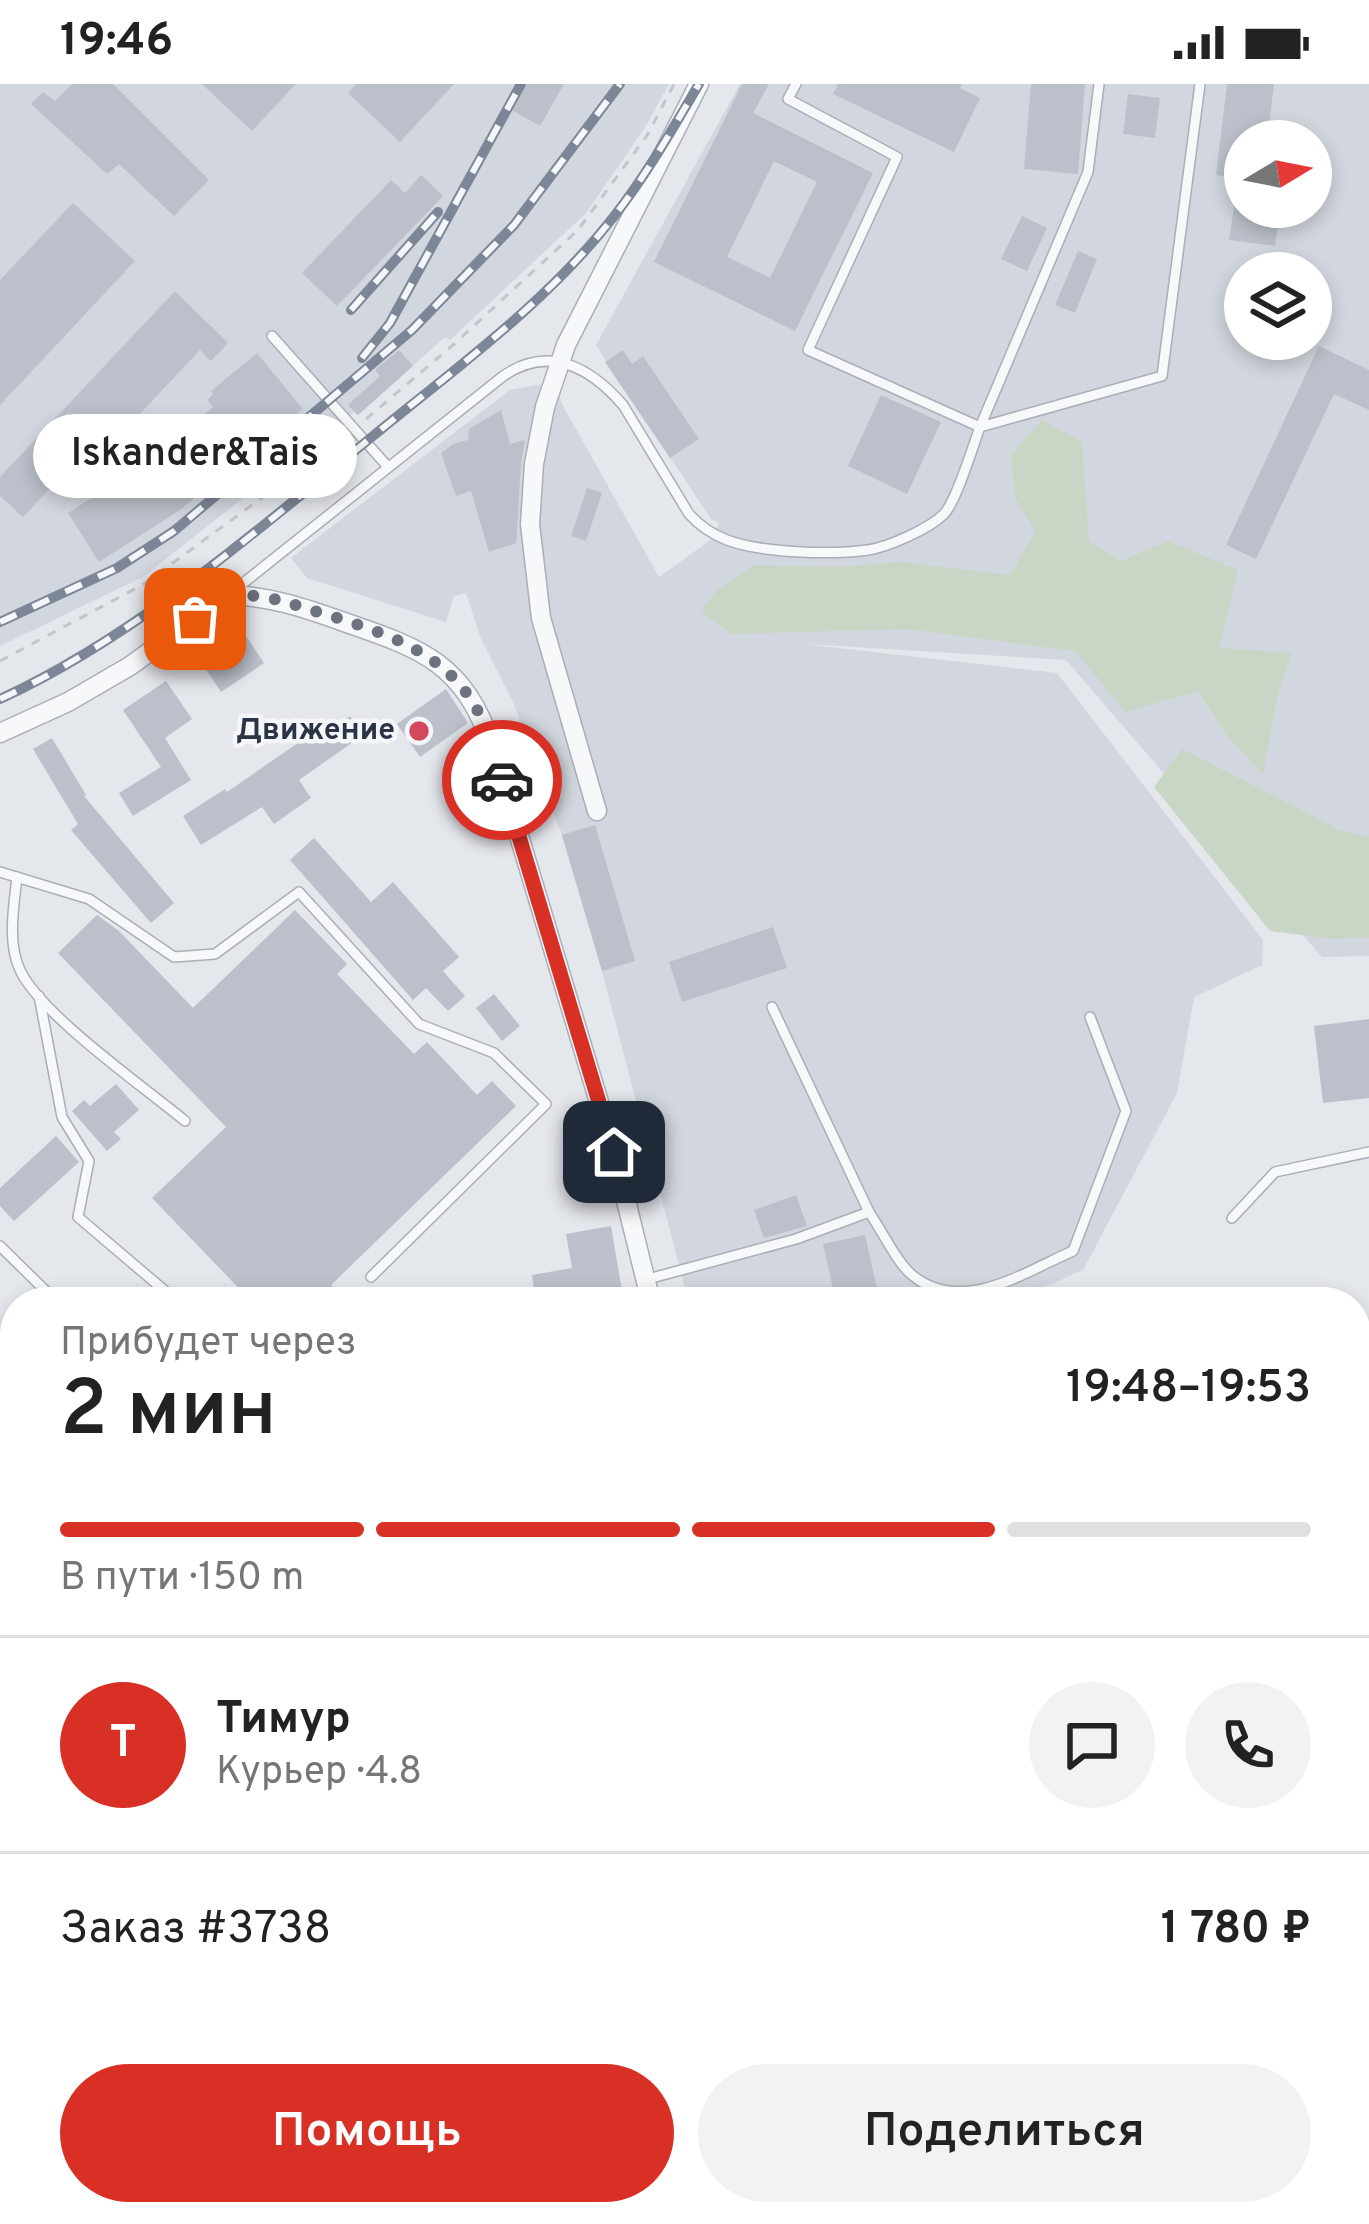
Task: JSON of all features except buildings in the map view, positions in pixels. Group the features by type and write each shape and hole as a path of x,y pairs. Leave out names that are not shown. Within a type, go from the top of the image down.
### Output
{"street":[{"path":"597,812 541,618 530,524 534,464 545,407 575,326 699,84"},
{"path":"0,733 130,666 228,595 284,601 405,643 436,661 474,703 499,769 614,1152 649,1287"}],"lane":[{"path":"796,84 788,99 897,157 808,350 980,427 1162,376 1200,84"},
{"path":"228,595 515,368 546,361 588,372 612,393 688,514 701,527 738,544 810,552 871,549 916,532 946,512 1088,172 1099,84"},
{"path":"272,336 388,467"},
{"path":"0,872 89,899 174,957 215,953 299,892 419,1024 494,1053 546,1104 371,1277"},
{"path":"17,877 17,963 39,996 185,1121"},
{"path":"39,996 62,1117 89,1161 78,1216 161,1287"},
{"path":"772,1007 869,1212 911,1274 935,1287"},
{"path":"992,1287 1073,1251 1126,1112 1090,1017"},
{"path":"1232,1218 1275,1172 1369,1152"},
{"path":"648,1279 796,1239 869,1212"},
{"path":"0,1246 42,1287"}],"path":[{"path":"0,661 143,584 355,429 578,230 648,134 674,84"}],"shaded area":[{"path":"0,84 669,84 586,213 450,340 445,337 358,415 354,412 329,436 325,433 143,577 0,646"},
{"path":"740,84 1369,84 1369,956 1322,957 1066,660 804,644 1057,673 1263,940 1262,965 1194,997 1177,1093 1083,1270 1044,1287 685,1287 562,835 466,593 454,596 446,622 307,578 291,558 510,390 554,382 659,577 709,541 719,523 711,519 596,345"}],"green space":[{"path":"1042,420 1082,442 1089,541 1121,561 1168,541 1238,570 1219,648 1292,653 1277,698 1263,774 1227,736 1198,691 1126,712 1075,651 907,629 731,634 701,611 716,591 754,565 835,567 900,562 1010,575 1036,531 1015,498 1011,455"},
{"path":"1182,749 1340,830 1369,837 1369,937 1334,939 1270,931 1154,787"}],"railway":[{"path":"362,358 390,323 521,84"},
{"path":"0,622 117,568 174,531 412,330 514,225 620,84"},
{"path":"0,699 99,645 194,580 500,332 561,277 615,215 699,84"},
{"path":"351,310 438,212"}],"way so far":[{"path":"195,619 228,595 268,598 405,643 448,671 474,703 502,780"}],"place":[{"name":"Iskander&Tais","path":"195,619"},
{"name":"Движение","path":"419,731"}],"route":[{"path":"502,780 614,1152"}]}
